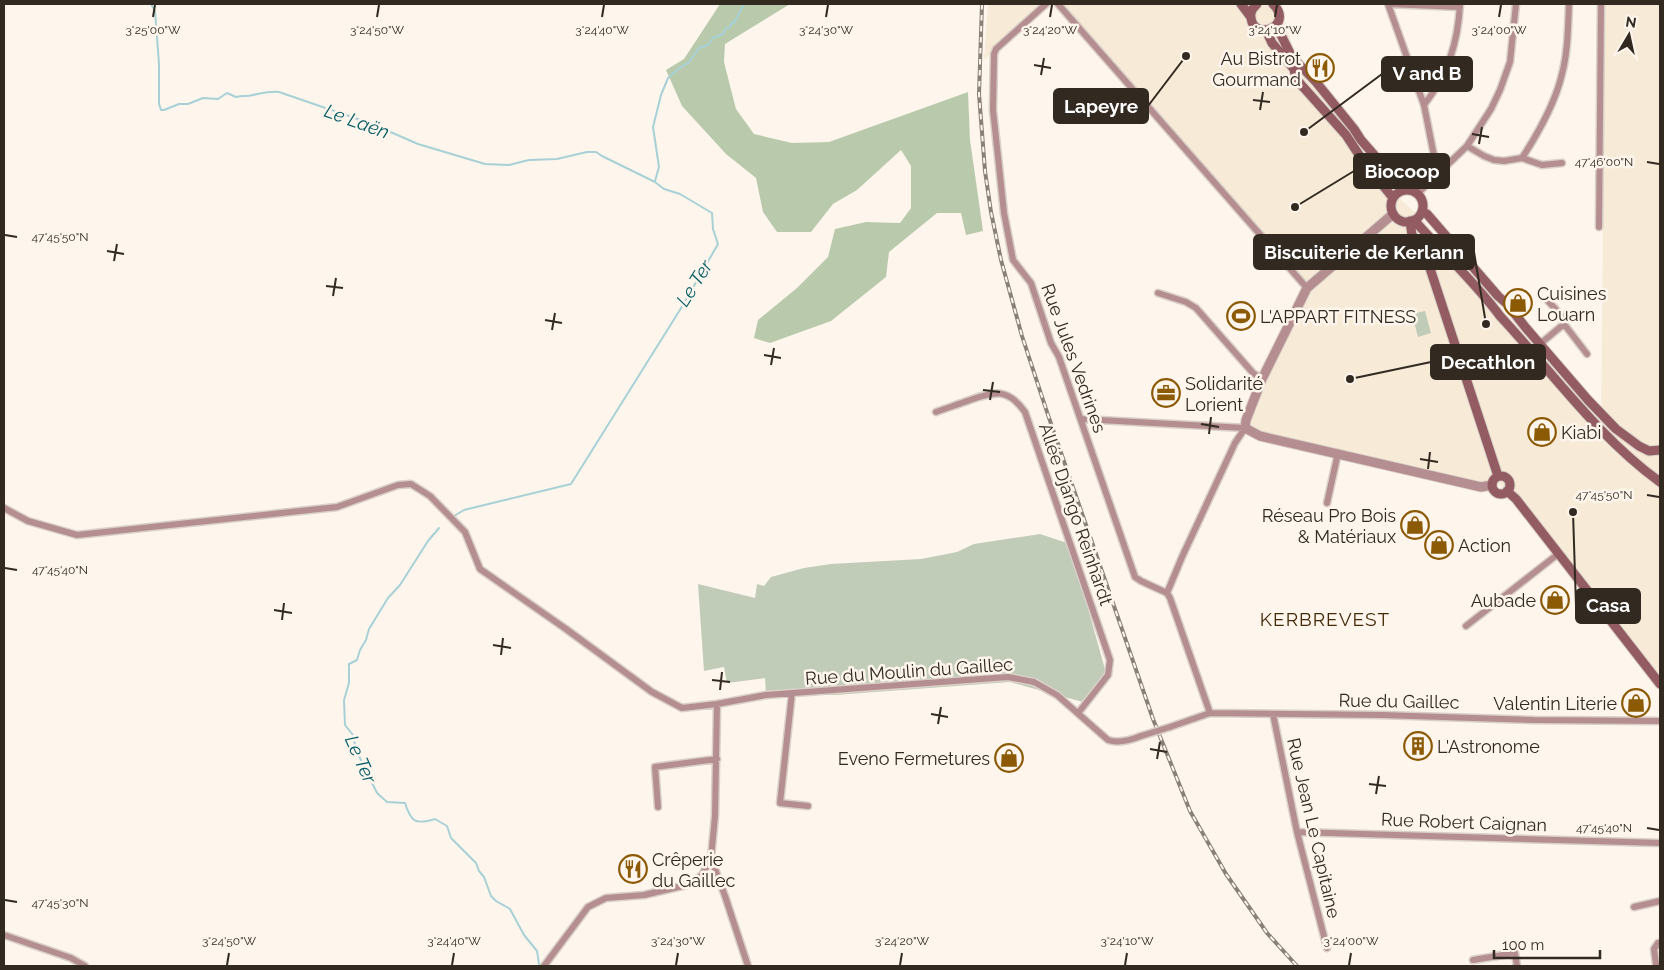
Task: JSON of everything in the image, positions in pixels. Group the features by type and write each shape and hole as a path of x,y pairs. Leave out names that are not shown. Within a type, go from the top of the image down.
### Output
{"main road":[{"path":"1241,4 1255,26 1260,30 1266,30 1276,25 1279,13 1273,4"},
{"path":"1250,16 1256,4"},
{"path":"1276,25 1292,56 1311,76 1361,140 1405,190 1417,194 1422,202 1422,211 1412,221"},
{"path":"1266,30 1272,43 1294,69 1296,79 1346,135 1363,161 1393,198"},
{"path":"1405,190 1393,198 1391,206 1393,214 1400,220 1412,221 1453,260 1601,430 1624,452 1658,478"},
{"path":"1422,211 1427,214 1616,429 1648,451 1660,450"},
{"path":"1412,221 1412,234 1424,250 1498,476"},
{"path":"1498,476 1504,477 1508,480 1509,486 1507,491 1499,493 1494,490 1492,481 1498,476"},
{"path":"1507,491 1516,499 1660,684"}],"street":[{"name":"Rue Jules Vedrines","path":"1046,4 996,48 994,54 993,110 1004,212 1013,260 1027,275 1031,283 1051,343 1059,357 1081,419 1135,577 1141,582 1167,594"},
{"path":"1058,4 1307,288"},
{"path":"1424,105 1434,92 1444,73 1453,49 1459,26 1460,5 1388,4 1424,105 1438,176"},
{"path":"1417,194 1438,176 1467,146 1491,109 1508,69 1513,47 1516,4"},
{"path":"1522,158 1536,136 1552,104 1562,74 1567,47 1569,4"},
{"path":"1599,227 1600,4"},
{"path":"1467,146 1494,160 1504,161 1522,158 1542,165 1562,163"},
{"path":"1210,713 1167,594 1182,556 1235,443 1245,428 1246,420 1262,378 1307,288 1393,214"},
{"path":"1158,293 1186,302 1196,308 1253,373 1262,378"},
{"path":"1548,301 1561,315 1564,324 1586,354"},
{"path":"1540,344 1564,324"},
{"name":"Allée Django Reinhardt","path":"936,412 991,393 1013,398 1025,412 1110,660 1108,675 1078,712"},
{"path":"1081,419 1245,428 1260,436 1481,487 1492,485"},
{"path":"1327,503 1338,453"},
{"name":"Rue du Moulin du Gaillec","path":"4,508 28,521 77,535 337,507 398,485 411,484 430,496 465,532 480,569 652,692 682,708 766,695 1008,677 1041,685 1057,694 1103,737 1114,742 1130,740 1141,736"},
{"path":"1466,626 1558,554"},
{"path":"792,693 780,802 808,806"},
{"path":"544,966 588,907 606,898 644,895 691,884 702,875 711,858 716,816 717,704"},
{"name":"Rue du Gaillec","path":"1141,736 1210,713 1660,721"},
{"name":"Rue Jean Le Capitaine","path":"1274,714 1297,832 1327,948"},
{"path":"658,807 654,767 717,759"},
{"name":"Rue Robert Caignan","path":"1297,832 1660,843"},
{"path":"711,858 726,896 748,966"},
{"path":"1634,907 1660,900"},
{"path":"4,935 71,958 85,966"},
{"path":"1658,966 1654,950 1660,943"},
{"path":"1473,960 1515,952 1517,966"}],"shaded area":[{"path":"988,4 1046,4 984,60"},
{"path":"1058,4 1280,4 1293,48 1369,162 1396,195 1419,216 1601,430 1605,4 1660,4 1660,691 1516,499 1499,484 1481,487 1245,428 1306,288"}],"green space":[{"path":"720,4 790,4 725,44 724,62 736,109 754,134 792,143 829,142 968,92 970,140 983,231 966,235 961,213 937,213 889,252 886,277 831,321 770,343 754,338 758,320 797,288 828,257 835,229 866,222 900,223 911,208 911,166 901,150 857,190 833,204 811,232 777,232 763,212 756,178 726,154 682,106 666,70 684,59"},
{"path":"1425,311 1431,333 1418,337 1412,314"},
{"path":"1040,534 1070,544 1106,673 1083,702 1010,682 835,695 766,695 765,678 727,683 724,667 704,671 698,584 755,598 757,584 764,586 771,577 804,568 831,564 921,559 957,552 974,544"}],"waterway":[{"name":"Le Laën","path":"151,4 155,11 159,64 159,104 161,110 179,104 188,104 203,98 218,99 227,93 236,97 279,92 372,124 418,144 485,164 509,165 529,160 557,159 587,152 596,152 655,182 664,189 680,194 712,213 713,229 718,244 683,305 571,484 464,510 454,516"},
{"name":"Le Ter","path":"655,181 659,167 653,127 661,95 668,78 689,62 699,48 708,45 713,38 723,34 726,28 734,23 744,4"},
{"name":"Le Ter","path":"439,528 428,541 400,585 388,598 369,629 357,660 349,664 349,683 344,700 345,725 353,735 356,750 377,793 387,802 405,803 409,814 418,822 435,819 447,826 451,838 476,863 491,896 510,909 524,935 537,951 539,964"}],"railway":[{"path":"982,4 979,94 985,171 1001,260 1022,336 1153,719 1190,811 1226,874 1267,933 1297,966"}],"place":[{"name":"Lapeyre","path":"1186,56"},
{"name":"Au Bistrot Gourmand","path":"1320,68"},
{"name":"V and B","path":"1304,132"},
{"name":"Biocoop","path":"1295,207"},
{"name":"Cuisines Louarn","path":"1518,303"},
{"name":"L'APPART FITNESS","path":"1241,316"},
{"name":"Biscuiterie de Kerlann","path":"1486,324"},
{"name":"Decathlon","path":"1350,379"},
{"name":"Solidarité Lorient","path":"1166,393"},
{"name":"Kiabi","path":"1542,432"},
{"name":"Casa","path":"1573,512"},
{"name":"Réseau Pro Bois & Matériaux","path":"1415,525"},
{"name":"Action","path":"1439,545"},
{"name":"Aubade","path":"1555,600"},
{"name":"Valentin Literie","path":"1636,703"},
{"name":"L'Astronome","path":"1418,746"},
{"name":"Eveno Fermetures","path":"1009,758"},
{"name":"Crêperie du Gaillec","path":"633,869"}],"district":[{"name":"KERBREVEST","path":"1325,619"}]}
